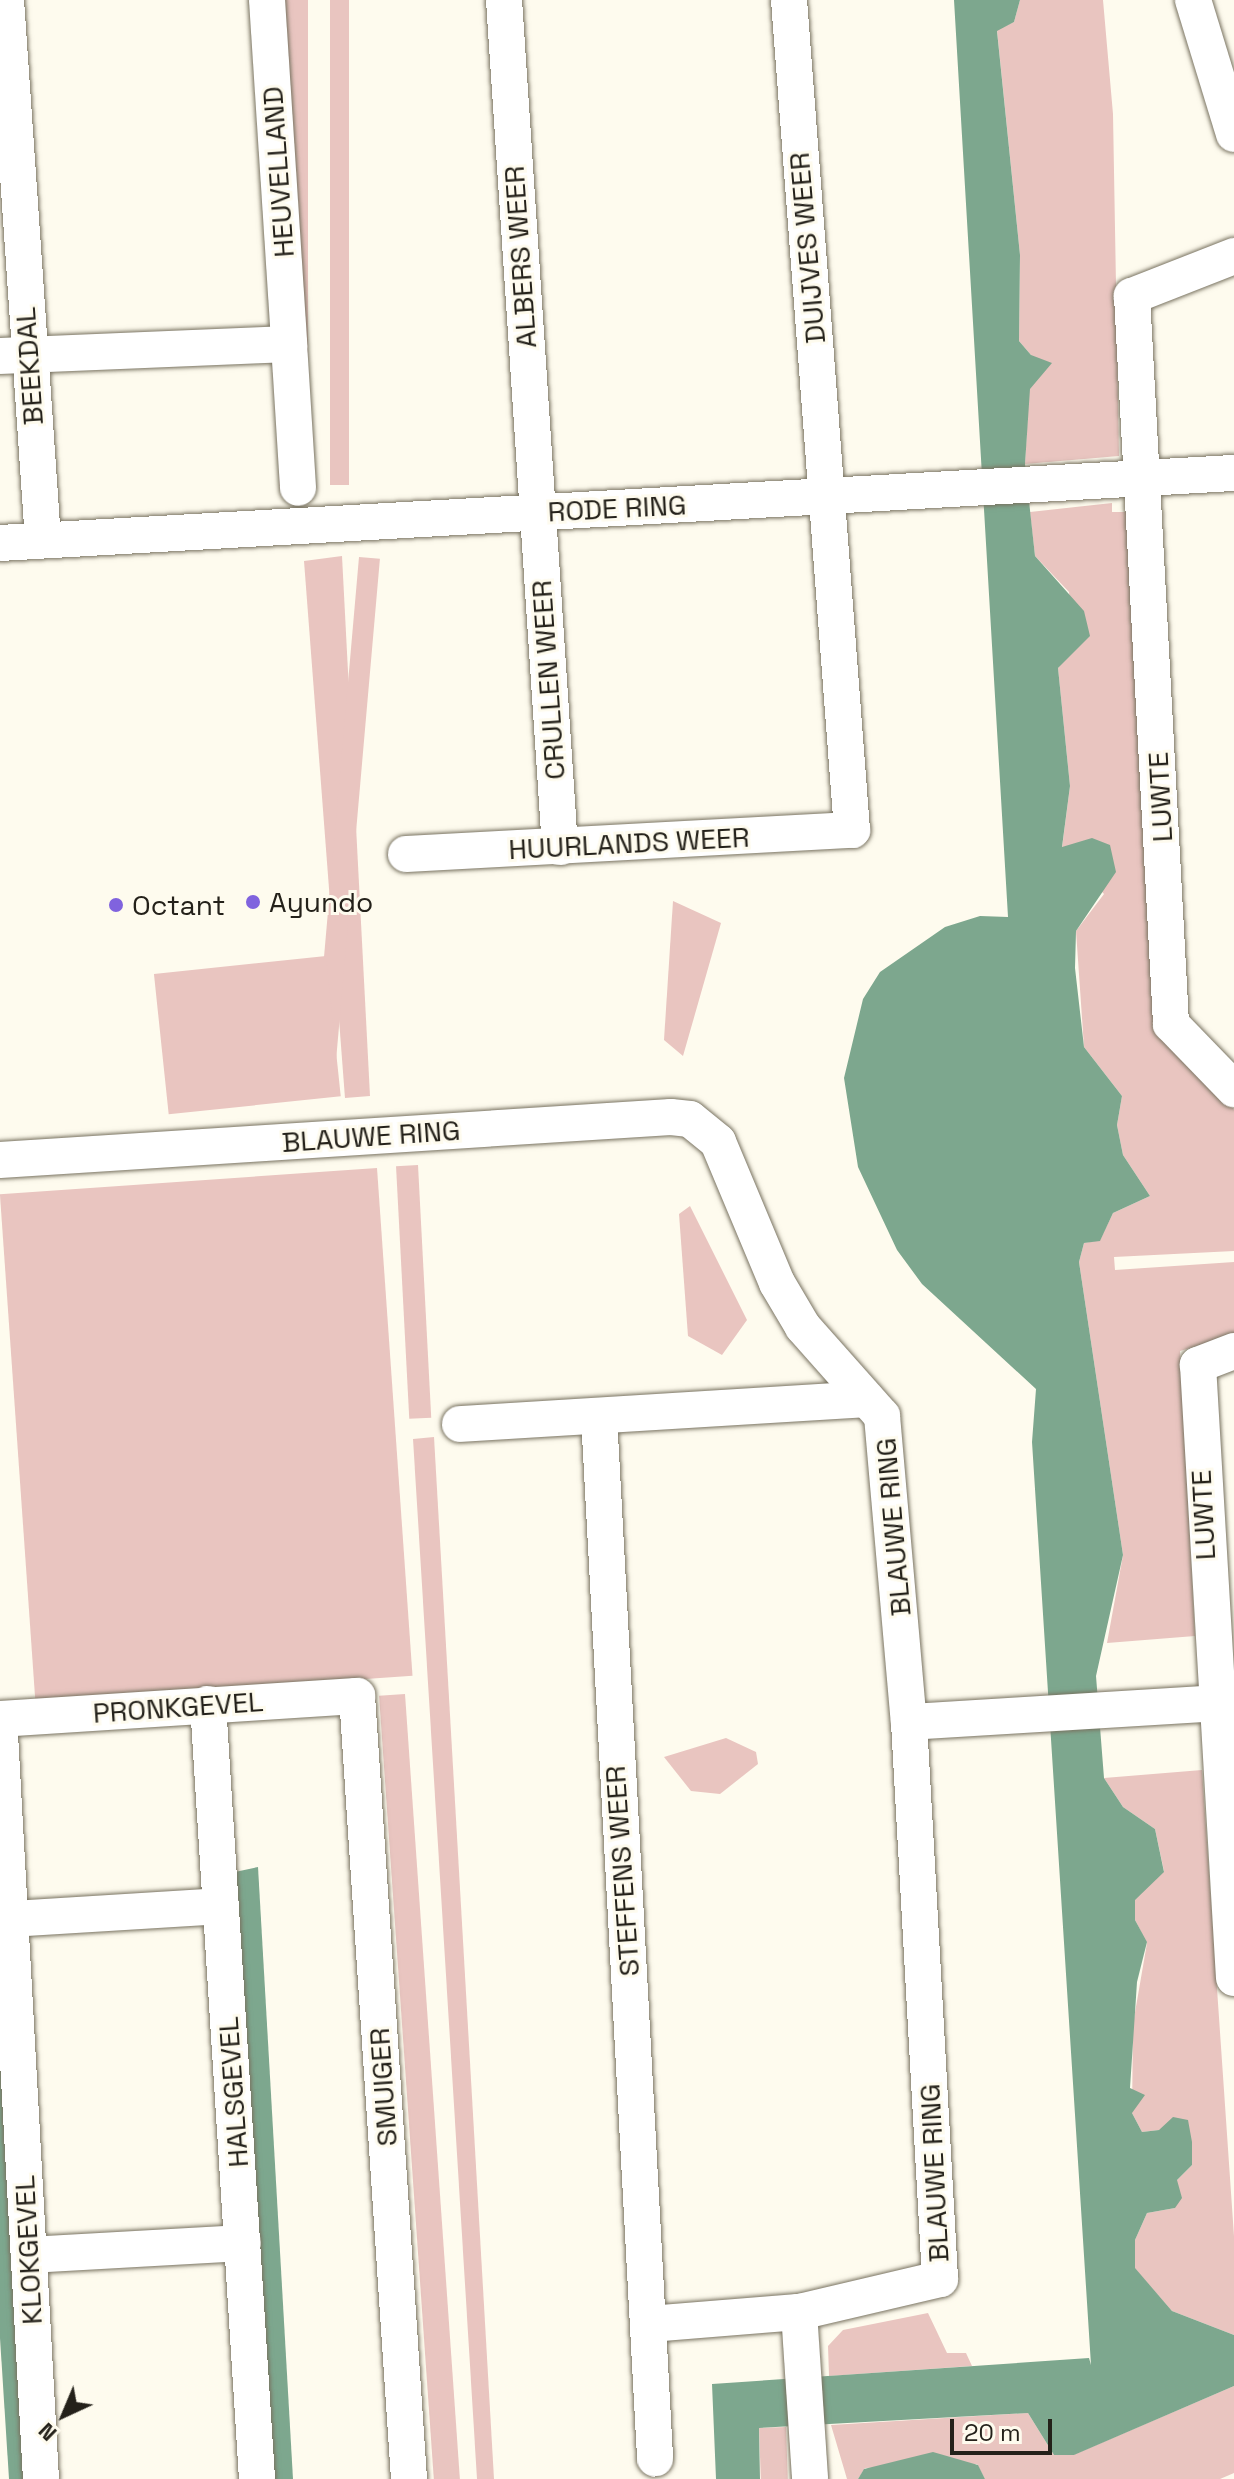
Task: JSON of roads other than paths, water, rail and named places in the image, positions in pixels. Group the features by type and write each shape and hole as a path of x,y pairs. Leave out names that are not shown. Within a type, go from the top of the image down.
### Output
{"street":[{"name":"BEEKDAL","path":"6,0 14,355 43,540"},
{"name":"HEUVELLAND","path":"267,0 298,488"},
{"name":"ALBERS WEER","path":"504,0 536,513"},
{"name":"DUIJVES WEER","path":"789,0 852,830"},
{"path":"1193,0 1234,134"},
{"name":"LUWTE","path":"1234,256 1132,296 1171,1024 1234,1089"},
{"path":"14,355 289,344"},
{"name":"RODE RING","path":"0,543 827,495 1143,481 1234,473"},
{"name":"CRULLEN WEER","path":"536,513 560,847"},
{"name":"HUURLANDS WEER","path":"406,854 852,830"},
{"name":"BLAUWE RING","path":"0,1160 690,1119 706,1128 732,1168 760,1248 797,1316 882,1416 889,1441 909,1722 940,2279 799,2312"},
{"name":"LUWTE","path":"1224,1702 1198,1365 1234,1351"},
{"path":"460,1424 866,1399"},
{"name":"STEFFENS WEER","path":"599,1416 655,2458"},
{"name":"PRONKGEVEL","path":"0,1719 357,1696"},
{"name":"SMUIGER","path":"357,1696 409,2479"},
{"path":"909,1722 1224,1702 1234,1978"},
{"name":"HALSGEVEL","path":"208,1704 257,2479"},
{"name":"KLOKGEVEL","path":"0,1734 41,2479"},
{"path":"11,1919 221,1906"},
{"path":"29,2255 243,2243"},
{"path":"649,2324 799,2312 810,2479"}],"place":[{"name":"Ayundo","path":"253,902"},
{"name":"Octant","path":"116,905"}]}
